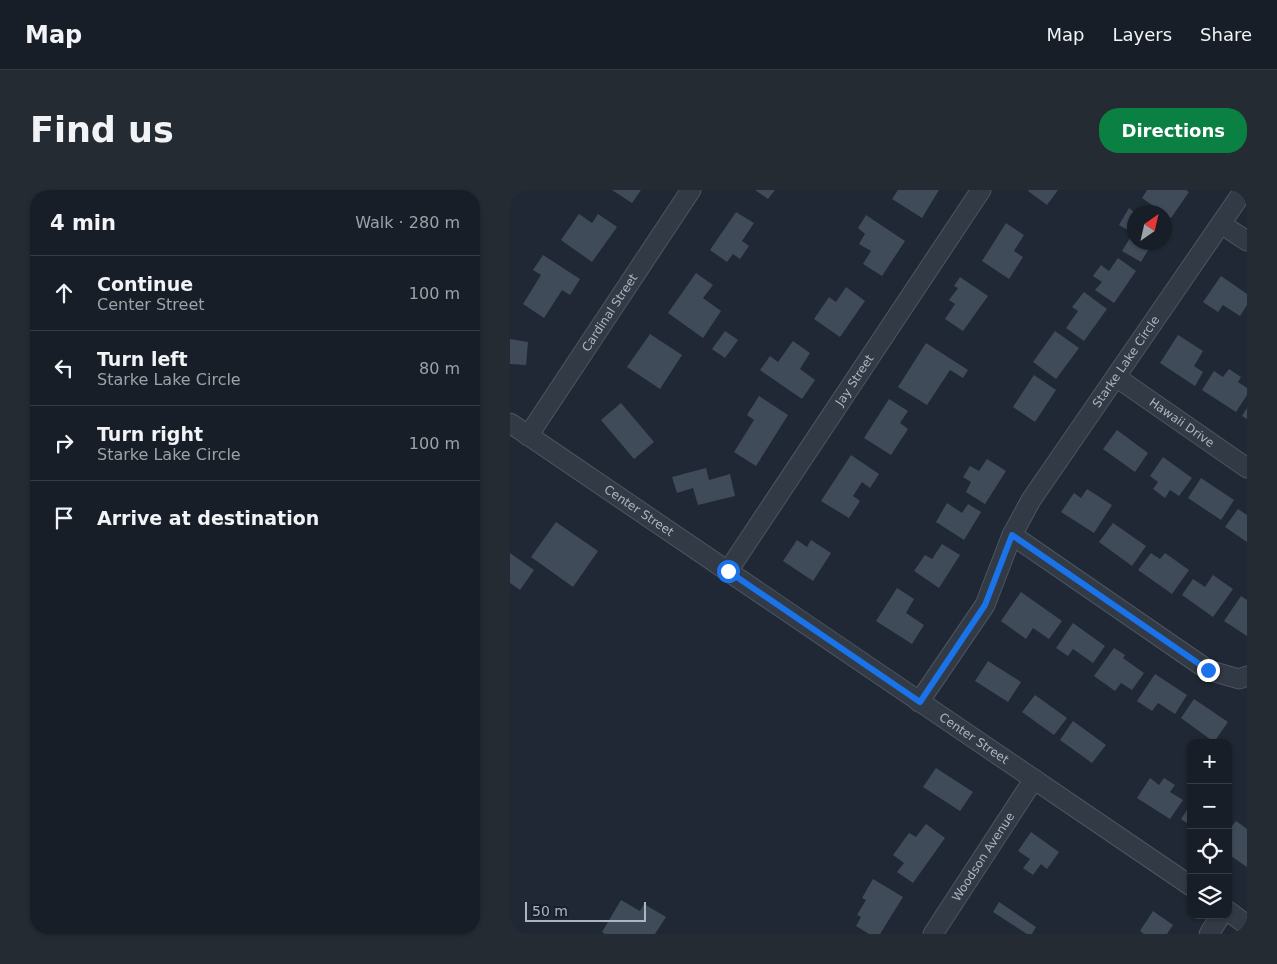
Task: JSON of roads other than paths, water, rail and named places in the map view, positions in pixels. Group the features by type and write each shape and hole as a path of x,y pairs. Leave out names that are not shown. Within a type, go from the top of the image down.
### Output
{"street":[{"name":"Cardinal Street","path":"528,436 692,190"},
{"name":"Jay Street","path":"728,571 982,190"},
{"name":"Starke Lake Circle","path":"920,702 985,605 1012,535 1031,500 1244,190"},
{"path":"1221,224 1247,241"},
{"name":"Hawaii Drive","path":"1116,377 1247,468"},
{"name":"Center Street","path":"510,423 1187,883"},
{"path":"1012,535 1208,670 1238,678 1247,676"},
{"name":"Woodson Avenue","path":"933,934 1034,779"},
{"path":"1232,914 1247,925"},
{"path":"1209,934 1219,919"}]}
